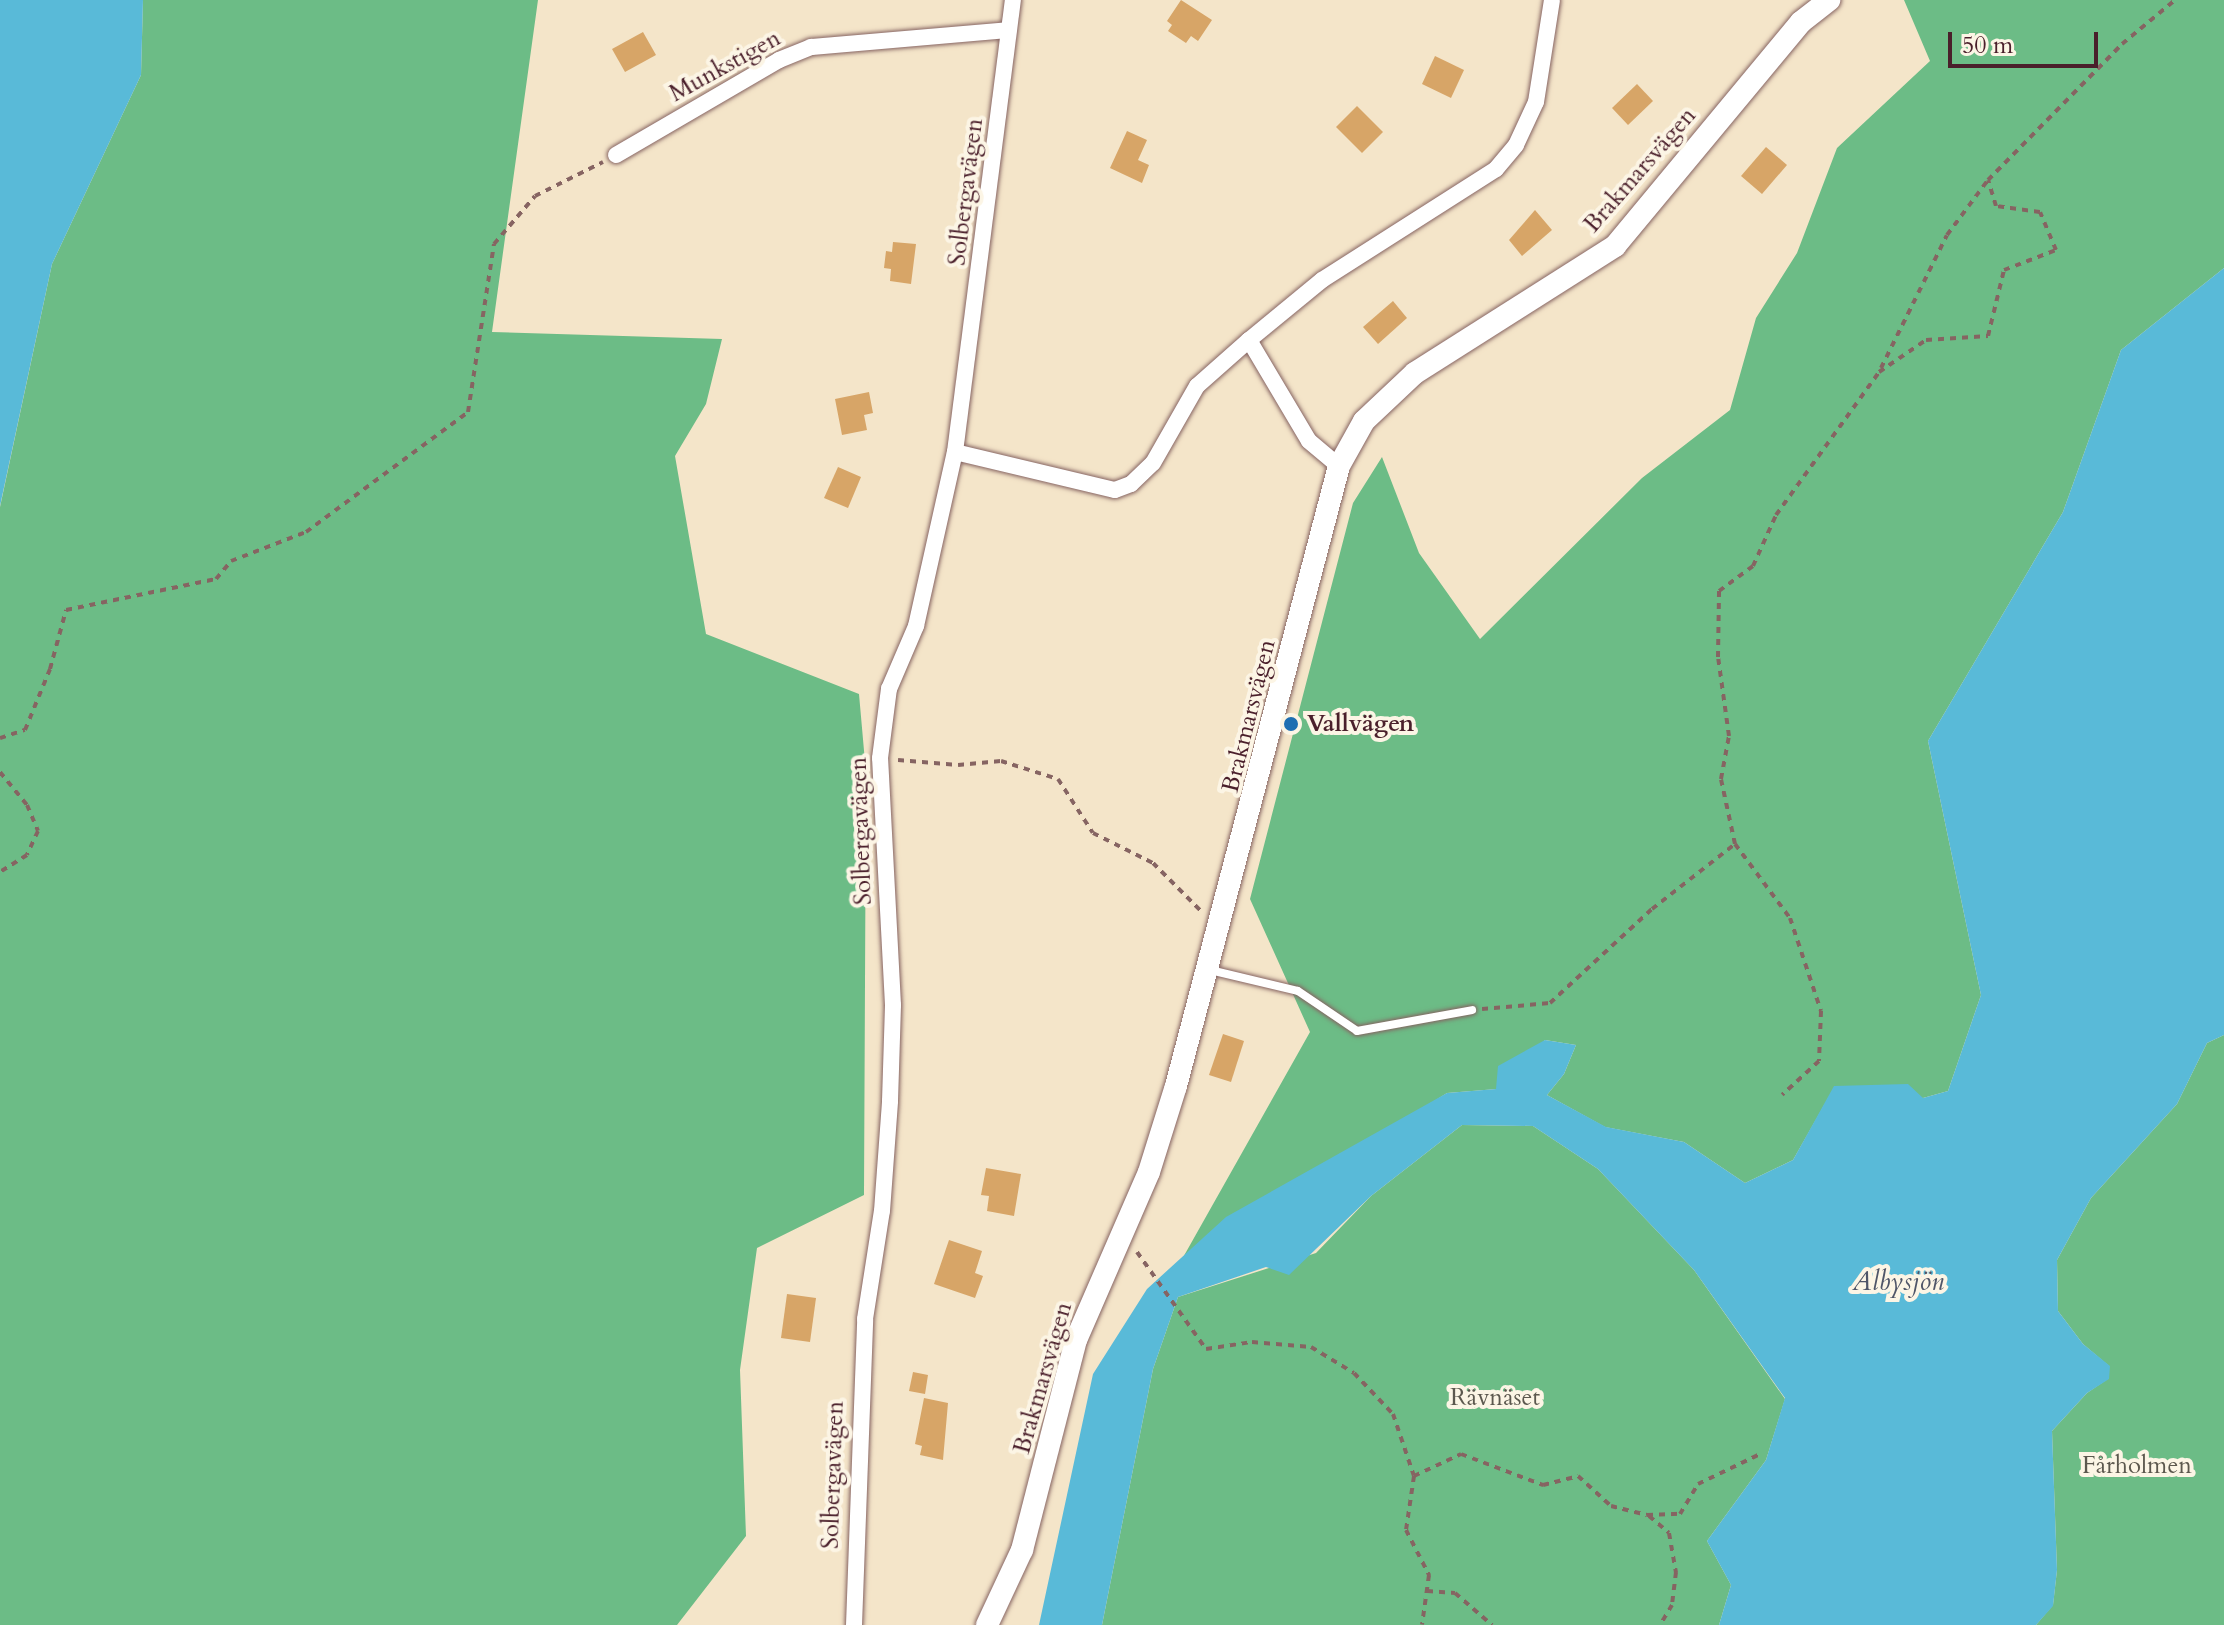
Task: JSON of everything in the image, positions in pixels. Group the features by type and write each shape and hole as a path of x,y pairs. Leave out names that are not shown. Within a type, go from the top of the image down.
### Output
{"street":[{"name":"Solbergavägen","path":"854,1625 865,1319 882,1211 891,1085 893,1005 880,758 889,689 916,626 955,452 1013,0"},
{"path":"955,452 1115,490 1131,484 1153,463 1197,386 1249,340 1322,280 1496,169 1516,145 1536,102 1552,0"},
{"name":"Brakmarsvägen","path":"987,1625 1022,1550 1076,1340 1149,1172 1210,970 1339,466 1364,421 1415,373 1615,246 1801,22 1829,0"},
{"name":"Munkstigen","path":"616,155 779,60 811,47 1008,30"},
{"path":"1249,340 1309,441 1339,466"}],"lane":[{"path":"1210,970 1298,991 1357,1031 1472,1010"}],"path":[{"path":"1782,1095 1819,1061 1821,1011 1790,918 1735,844 1721,779 1729,736 1718,657 1719,591 1753,566 1776,515 1879,372 1947,235 1988,180 2122,44 2175,0"},
{"path":"0,738 25,730 50,669 66,610 216,579 231,561 306,532 468,412 494,244 535,196 616,155"},
{"path":"1879,372 1926,340 1988,336 2004,270 2056,250 2040,212 1996,206 1988,180"},
{"path":"880,758 958,765 1001,761 1049,775 1066,790 1093,833 1153,863 1175,890 1221,928"},
{"path":"0,772 27,805 38,831 27,855 0,872"},
{"path":"1472,1010 1550,1003 1652,909 1735,844"},
{"path":"1130,1240 1206,1349 1252,1342 1311,1347 1354,1373 1393,1414 1414,1476 1406,1530 1429,1575 1422,1625"},
{"path":"1414,1476 1461,1454 1543,1485 1578,1476 1611,1506 1647,1515 1680,1514 1698,1484 1758,1455"},
{"path":"1647,1515 1669,1533 1676,1572 1672,1605 1660,1625"},
{"path":"1427,1591 1455,1593 1492,1625"}],"green space":[{"path":"143,0 538,0 492,332 722,339 706,404 675,456 706,634 859,694 866,773 864,1195 757,1248 740,1370 746,1536 677,1625 0,1625 0,507 52,264 141,75"},
{"path":"1904,0 2224,0 2224,268 2121,350 2063,512 1928,741 1981,995 1948,1091 1923,1098 1835,1086 1793,1160 1745,1183 1684,1142 1605,1127 1547,1095 1564,1074 1576,1045 1545,1040 1497,1089 1447,1093 1181,1261 1310,1032 1250,899 1353,503 1382,457 1419,553 1480,639 1642,478 1730,410 1756,318 1797,253 1837,148 1930,61"},
{"name":"Fårholmen","path":"2224,1035 2224,1625 2036,1625 2053,1605 2057,1570 2052,1431 2087,1393 2109,1378 2109,1366 2083,1344 2058,1311 2057,1260 2091,1198 2177,1104 2207,1043"},
{"name":"Rävnäset","path":"1462,1125 1533,1126 1598,1169 1694,1270 1785,1399 1766,1460 1707,1541 1731,1585 1719,1625 1102,1625 1153,1369 1178,1297 1316,1253 1371,1196"}],"water":[{"path":"0,0 143,0 141,75 52,264 0,506"},
{"name":"Albysjön","path":"2224,268 2224,1035 2207,1043 2177,1104 2091,1198 2057,1260 2058,1311 2083,1344 2110,1366 2109,1379 2087,1393 2052,1431 2057,1570 2053,1606 2036,1625 1719,1625 1731,1585 1707,1541 1766,1460 1785,1398 1694,1270 1598,1169 1533,1126 1462,1125 1371,1196 1289,1275 1266,1267 1178,1297 1153,1369 1102,1625 1039,1625 1093,1374 1147,1289 1226,1217 1447,1093 1496,1089 1498,1066 1545,1040 1576,1045 1564,1074 1547,1095 1606,1127 1684,1142 1745,1183 1793,1160 1834,1086 1908,1084 1923,1098 1948,1091 1981,995 1928,741 2063,512 2121,350"}],"building":[{"path":"1181,0 1212,20 1198,41 1191,36 1186,43 1168,31 1172,25 1167,21"},
{"path":"643,32 656,55 625,72 612,49"},
{"path":"1435,56 1464,70 1451,98 1422,84"},
{"path":"1637,84 1653,101 1628,125 1612,108"},
{"path":"1357,106 1383,132 1362,153 1336,127"},
{"path":"1127,131 1147,140 1138,160 1149,165 1142,183 1110,168"},
{"path":"1766,147 1787,165 1762,194 1741,176"},
{"path":"1535,210 1552,230 1522,256 1509,240"},
{"path":"893,242 916,244 911,284 890,281 891,269 884,268 886,251 892,252"},
{"path":"1393,301 1407,318 1378,344 1363,327"},
{"path":"869,392 873,413 864,415 867,430 842,435 835,399"},
{"path":"838,467 861,477 848,508 824,498"},
{"path":"1223,1034 1244,1041 1231,1082 1209,1075"},
{"path":"986,1168 1021,1174 1014,1216 987,1211 989,1196 981,1195"},
{"path":"949,1240 982,1251 975,1273 983,1276 975,1298 934,1284"},
{"path":"787,1294 816,1298 810,1342 781,1338"},
{"path":"913,1372 928,1375 925,1394 909,1391"},
{"path":"924,1398 948,1403 943,1460 920,1455 922,1446 915,1444"}],"place":[{"name":"Vallvägen","path":"1291,724"}]}
